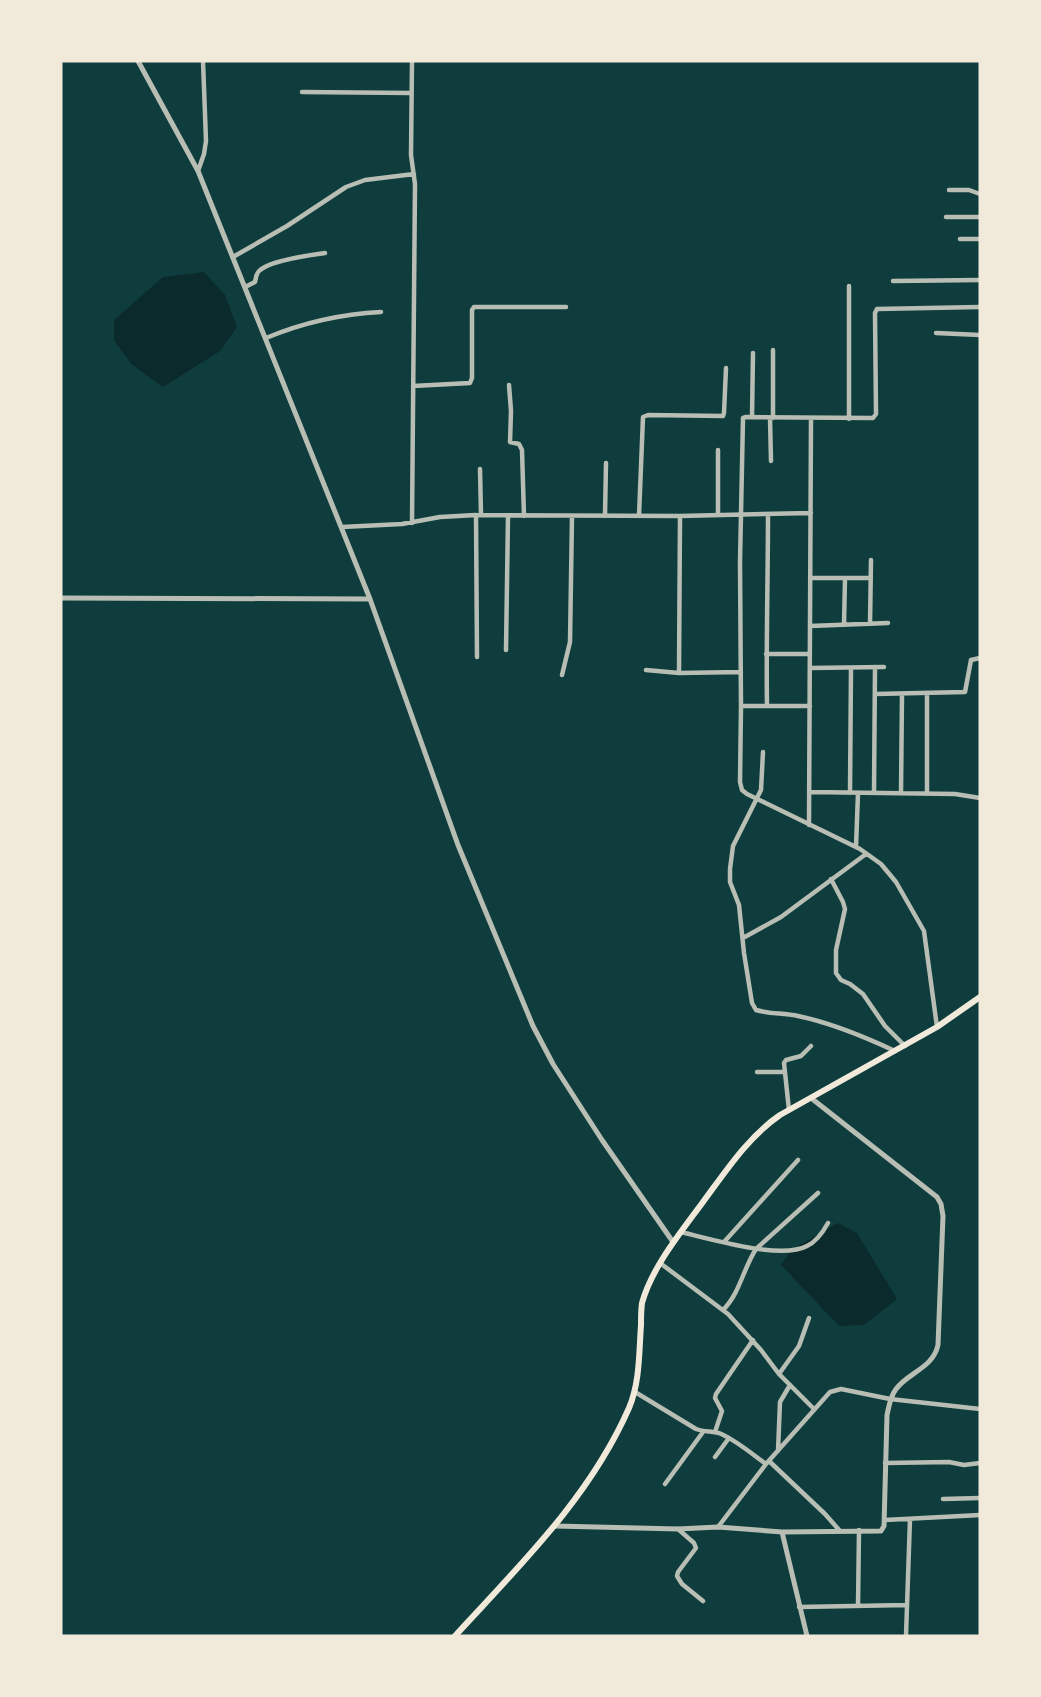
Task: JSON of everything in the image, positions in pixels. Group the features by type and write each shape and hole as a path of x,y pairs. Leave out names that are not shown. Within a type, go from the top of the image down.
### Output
{"main road":[{"path":"455,1636 555,1526 605,1452 629,1408 635,1392 642,1303 660,1263 680,1232 746,1146 773,1120 937,1027 980,997"}],"street":[{"path":"138,61 198,171 342,527 370,599 458,845 533,1026 553,1064 602,1140 673,1242"},
{"path":"198,171 206,141 203,61"},
{"path":"412,61 411,155 415,184 412,523"},
{"path":"302,92 412,92"},
{"path":"233,257 287,226 346,187 365,180 414,174"},
{"path":"948,190 969,190 980,194"},
{"path":"946,217 980,217"},
{"path":"960,239 980,239"},
{"path":"245,287 255,282 258,272 263,268 287,259 325,253"},
{"path":"893,281 980,280"},
{"path":"849,286 849,418"},
{"path":"413,386 470,383 472,378 472,310 474,307 566,307"},
{"path":"937,1027 924,931 896,882 881,864 856,847 742,790 740,782 742,420 744,417 873,418 876,414 876,308 980,307"},
{"path":"266,338 300,325 348,315 381,312"},
{"path":"936,333 980,335"},
{"path":"771,461 772,350"},
{"path":"752,352 752,417"},
{"path":"639,516 643,417 648,415 723,416 726,368"},
{"path":"509,385 511,412 510,442 519,444 522,450 524,516"},
{"path":"809,825 812,419"},
{"path":"718,450 718,515"},
{"path":"605,516 606,463"},
{"path":"477,657 480,469"},
{"path":"342,527 412,523 440,517 478,515 680,516 810,513"},
{"path":"767,706 768,514"},
{"path":"506,650 508,516"},
{"path":"562,674 570,642 572,516"},
{"path":"679,673 680,516"},
{"path":"870,624 871,560"},
{"path":"810,578 871,578"},
{"path":"844,579 844,625"},
{"path":"61,598 370,599"},
{"path":"810,626 888,623"},
{"path":"766,654 810,654"},
{"path":"875,694 966,692 971,660 980,658"},
{"path":"874,793 875,667"},
{"path":"810,668 884,667"},
{"path":"850,793 851,668"},
{"path":"646,670 679,673 741,672"},
{"path":"901,793 902,694"},
{"path":"927,694 927,794"},
{"path":"741,706 810,706"},
{"path":"763,752 762,784 757,799 733,846 730,869 730,882 739,905 752,1003 756,1010 823,1022 854,1032 895,1051"},
{"path":"809,792 969,795 980,798"},
{"path":"856,847 858,793"},
{"path":"743,938 781,918 866,854"},
{"path":"831,879 845,909 836,950 836,973 841,980 863,994 885,1026 905,1046"},
{"path":"789,1110 784,1063 786,1060 801,1056 811,1046"},
{"path":"757,1072 785,1072"},
{"path":"555,1526 678,1529 718,1527 782,1532 881,1531 884,1526 887,1415 890,1399 896,1389 930,1362 936,1354 940,1334 943,1216 941,1204 930,1191 811,1098"},
{"path":"724,1242 798,1160"},
{"path":"723,1310 736,1293 750,1258 756,1249 818,1193"},
{"path":"680,1232 756,1249 791,1250 809,1246 828,1224"},
{"path":"660,1263 723,1310 753,1340 779,1374 814,1409"},
{"path":"779,1374 799,1346 809,1318"},
{"path":"715,1432 722,1411 716,1394 753,1340"},
{"path":"778,1451 780,1402 790,1385"},
{"path":"718,1527 778,1451 814,1409 834,1390 841,1389 890,1399 980,1409"},
{"path":"635,1392 702,1432 715,1432 729,1438 768,1463 840,1530"},
{"path":"665,1484 702,1432"},
{"path":"715,1457 729,1438"},
{"path":"885,1463 949,1462 964,1465 980,1463"},
{"path":"943,1499 980,1498"},
{"path":"885,1520 980,1516"},
{"path":"906,1636 910,1519"},
{"path":"678,1529 694,1543 696,1548 677,1576 679,1581 704,1601"},
{"path":"858,1606 859,1530"},
{"path":"782,1532 807,1636"},
{"path":"799,1607 907,1605"}],"water":[{"path":"204,272 225,295 237,327 220,351 163,387 131,364 114,340 114,320 163,277"},
{"path":"838,1223 857,1233 897,1299 864,1325 839,1326 781,1265 791,1250"}]}
